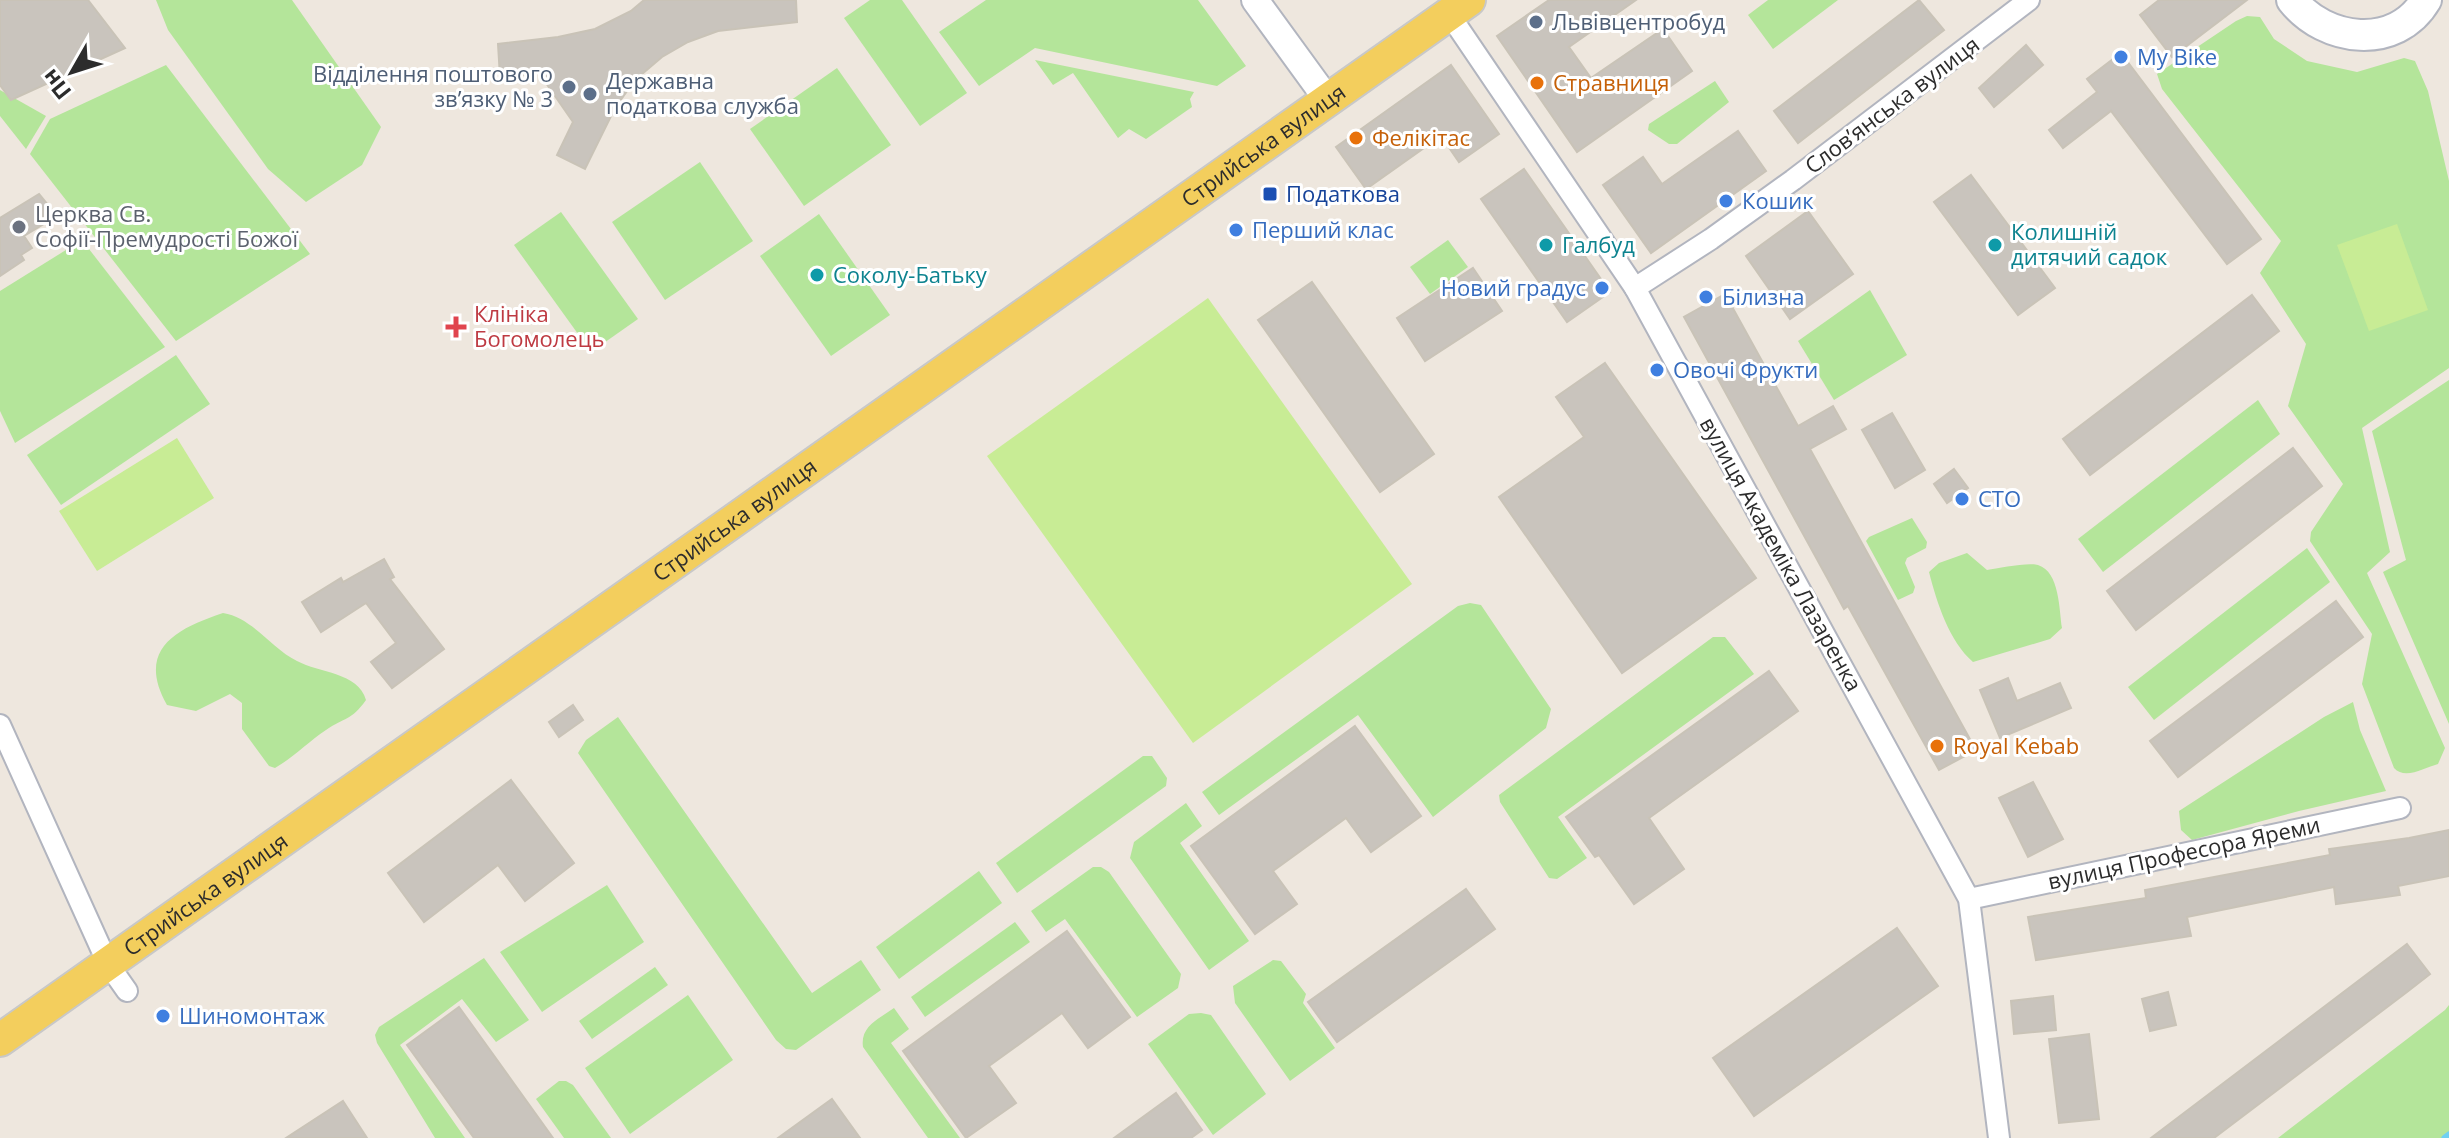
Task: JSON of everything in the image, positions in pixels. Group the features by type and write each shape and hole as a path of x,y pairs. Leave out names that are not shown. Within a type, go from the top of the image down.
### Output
{"main road":[{"path":"2292,0 2305,15 2311,12 2349,35 2381,32 2409,17 2426,0"},
{"name":"Стрийська вулиця","path":"0,1040 1459,7"}],"street":[{"path":"1255,0 1327,99"},
{"name":"Словʼянська вулиця","path":"1635,288 1711,239 1781,188 2029,0"},
{"name":"вулиця Академіка Лазаренка","path":"1459,7 1635,288 1969,899 1999,1138"},
{"path":"0,725 108,964 127,991"},
{"name":"вулиця Професора Яреми","path":"1969,899 2400,808"}],"green space":[{"path":"156,0 292,0 381,127 362,165 306,202 268,169 168,30"},
{"path":"870,0 902,0 967,93 920,126 844,18"},
{"path":"986,0 1198,0 1246,66 1217,86 1035,48 979,86 939,32"},
{"path":"1768,0 1838,0 1773,49 1748,15"},
{"path":"2247,16 2260,17 2274,39 2307,61 2357,72 2404,58 2415,61 2428,91 2449,181 2449,368 2362,428 2390,552 2367,573 2445,748 2438,764 2415,772 2404,773 2394,768 2362,684 2372,634 2310,541 2311,532 2343,484 2288,406 2306,344 2260,273 2281,241 2162,89 2157,74"},
{"path":"1035,60 1194,92 1190,99 1192,107 1146,139 1129,129 1118,138 1073,73 1053,85"},
{"path":"166,65 310,254 176,341 30,154 50,119"},
{"path":"837,68 891,145 804,206 750,129"},
{"path":"1715,81 1729,102 1677,144 1669,144 1648,130 1649,124"},
{"path":"0,90 46,116 26,149 0,116"},
{"path":"700,162 753,241 665,300 612,222"},
{"path":"561,212 638,319 591,352 514,245"},
{"path":"819,214 890,315 831,356 760,256"},
{"path":"2397,224 2428,310 2369,331 2337,245"},
{"path":"82,240 165,347 15,443 0,411 0,291"},
{"path":"1448,240 1468,267 1430,294 1410,267"},
{"path":"1870,290 1907,355 1834,400 1798,341"},
{"path":"1208,298 1412,584 1193,743 987,456"},
{"path":"176,355 210,404 61,505 27,455"},
{"path":"2449,380 2449,724 2383,572 2406,560 2372,431"},
{"path":"2258,400 2280,434 2103,572 2078,539"},
{"path":"177,438 214,498 97,571 59,511"},
{"path":"1912,518 1927,542 1926,548 1907,558 1905,563 1915,587 1913,593 1898,600 1866,541"},
{"path":"2307,548 2330,582 2154,720 2128,687"},
{"path":"1967,553 1987,570 2028,564 2045,569 2051,575 2057,592 2062,628 2050,639 1973,662 1951,632 1940,609 1929,572 1939,563"},
{"path":"1470,603 1481,605 1551,709 1546,728 1433,817 1358,715 1219,815 1202,792 1458,606"},
{"path":"223,613 244,621 297,661 337,674 355,684 366,700 352,715 275,768 269,766 242,729 242,703 230,694 196,711 167,705 156,670 158,656 165,644 190,626"},
{"path":"1713,637 1725,637 1754,674 1558,817 1587,858 1557,879 1549,878 1500,802 1499,795"},
{"path":"2353,702 2360,730 2386,791 2192,840 2181,830 2179,811 2324,717"},
{"path":"618,717 812,993 861,960 881,990 796,1050 786,1049 776,1040 578,753 586,740"},
{"path":"1143,756 1152,756 1167,778 1166,786 1017,893 996,863"},
{"path":"1186,803 1202,826 1180,843 1249,941 1209,970 1130,858 1134,842"},
{"path":"1093,867 1109,872 1181,974 1178,988 1137,1017 1065,919 1046,932 1031,911"},
{"path":"979,871 1002,903 899,979 876,947"},
{"path":"607,885 644,942 542,1012 500,952"},
{"path":"1015,922 1030,942 925,1017 911,997"},
{"path":"484,958 529,1020 496,1042 462,999 400,1045 465,1138 435,1138 375,1035 379,1027"},
{"path":"1273,960 1281,961 1306,994 1303,1003 1335,1048 1290,1081 1235,1003 1233,986"},
{"path":"655,967 668,985 592,1039 579,1021"},
{"path":"688,995 733,1060 630,1134 585,1068"},
{"path":"2449,1005 2449,1138 2278,1138 2445,1010"},
{"path":"894,1008 909,1029 891,1043 960,1138 928,1138 863,1047 868,1028"},
{"path":"1189,1014 1211,1015 1266,1094 1213,1135 1148,1044"},
{"path":"559,1081 573,1085 611,1138 564,1138 536,1099"}],"building":[{"path":"0,0 88,0 125,48 11,100 0,85"},
{"name":"Державна податкова служба","path":"644,0 796,0 797,22 718,31 688,42 662,57 635,80 615,108 585,169 557,155 573,122 539,73 500,77 498,44 595,29 631,11"},
{"path":"1549,0 1636,0 1569,47 1591,78 1663,29 1692,71 1577,152 1497,36"},
{"path":"1919,0 1944,30 1798,143 1774,111"},
{"path":"2159,0 2247,0 2172,57 2140,15"},
{"path":"2026,45 2043,65 1994,107 1979,88"},
{"path":"2121,53 2261,239 2227,264 2111,111 2063,148 2049,130 2097,92 2087,79"},
{"path":"1451,65 1499,134 1459,162 1441,136 1366,189 1336,147"},
{"path":"1738,131 1766,171 1651,253 1603,185 1643,157 1662,184"},
{"name":"Галбуд","path":"1524,169 1610,292 1567,322 1481,199"},
{"name":"Колишній дитячий садок","path":"1971,175 2055,288 2018,315 1934,202"},
{"name":"Церква Св. Софії-Премудрості Божої","path":"39,194 57,216 24,236 32,248 21,255 24,260 0,276 0,218"},
{"path":"1808,211 1853,274 1790,319 1746,256"},
{"path":"1473,268 1502,311 1425,361 1397,318"},
{"path":"1312,282 1434,454 1380,492 1258,320"},
{"path":"1725,294 1798,426 1833,406 1846,429 1810,449 1976,750 1939,770 1848,606 1844,609 1684,317"},
{"path":"2252,295 2279,331 2090,475 2063,439"},
{"path":"1605,363 1756,578 1622,673 1499,497 1584,437 1556,397"},
{"path":"1892,413 1925,470 1895,488 1862,430"},
{"path":"2293,448 2322,486 2136,630 2107,591"},
{"path":"1954,469 1968,488 1947,503 1934,484"},
{"path":"384,559 394,577 390,579 444,649 392,688 371,662 396,643 366,603 321,632 302,602 341,578 343,582"},
{"path":"2336,601 2363,637 2178,777 2150,741"},
{"path":"1769,671 1798,711 1649,818 1684,869 1634,904 1599,855 1595,857 1566,817"},
{"path":"2008,678 2017,701 2060,683 2071,708 2000,738 1980,690"},
{"path":"573,705 583,720 559,737 549,722"},
{"path":"1355,726 1421,816 1371,852 1346,818 1273,871 1297,904 1255,934 1191,846"},
{"path":"511,780 574,863 525,901 498,865 424,922 388,873"},
{"path":"2033,782 2063,839 2028,857 1999,798"},
{"path":"2449,830 2449,876 2398,886 2400,895 2336,904 2334,887 2187,917 2191,936 2036,960 2028,917 2146,898 2145,890 2330,855 2329,849"},
{"path":"1466,889 1495,929 1337,1042 1308,1002"},
{"path":"1897,928 1938,986 1754,1116 1713,1058"},
{"path":"1067,931 1130,1017 1088,1048 1062,1013 989,1066 1016,1103 966,1138 903,1051"},
{"path":"2407,944 2430,974 2407,992 2214,1138 2151,1138"},
{"path":"2168,992 2176,1025 2150,1031 2142,999"},
{"path":"2053,996 2056,1030 2014,1034 2011,1001"},
{"path":"459,1007 553,1138 474,1138 407,1045"},
{"path":"2089,1034 2099,1119 2059,1123 2049,1039"},
{"path":"1176,1093 1202,1130 1191,1138 1114,1138"},
{"path":"832,1099 860,1138 778,1138"},
{"path":"343,1101 367,1138 286,1138"}],"waterway":[{"path":"2445,1138 2449,1135"}],"place":[{"name":"Львівцентробуд","path":"1536,22"},
{"name":"My Bike","path":"2121,57"},
{"name":"Стравниця","path":"1537,83"},
{"name":"Відділення поштового зв’язку № 3","path":"569,87"},
{"name":"Державна податкова служба","path":"590,94"},
{"name":"Фелікітас","path":"1356,138"},
{"name":"Податкова","path":"1270,194"},
{"name":"Кошик","path":"1726,201"},
{"name":"Церква Св. Софії-Премудрості Божої","path":"19,227"},
{"name":"Перший клас","path":"1236,230"},
{"name":"Галбуд","path":"1546,245"},
{"name":"Колишній дитячий садок","path":"1995,245"},
{"name":"Соколу-Батьку","path":"817,275"},
{"name":"Новий градус","path":"1602,288"},
{"name":"Білизна","path":"1706,297"},
{"name":"Клініка Богомолець","path":"456,327"},
{"name":"Овочі Фрукти","path":"1657,370"},
{"name":"СТО","path":"1962,499"},
{"name":"Royal Kebab","path":"1937,746"},
{"name":"Шиномонтаж","path":"163,1016"}]}
